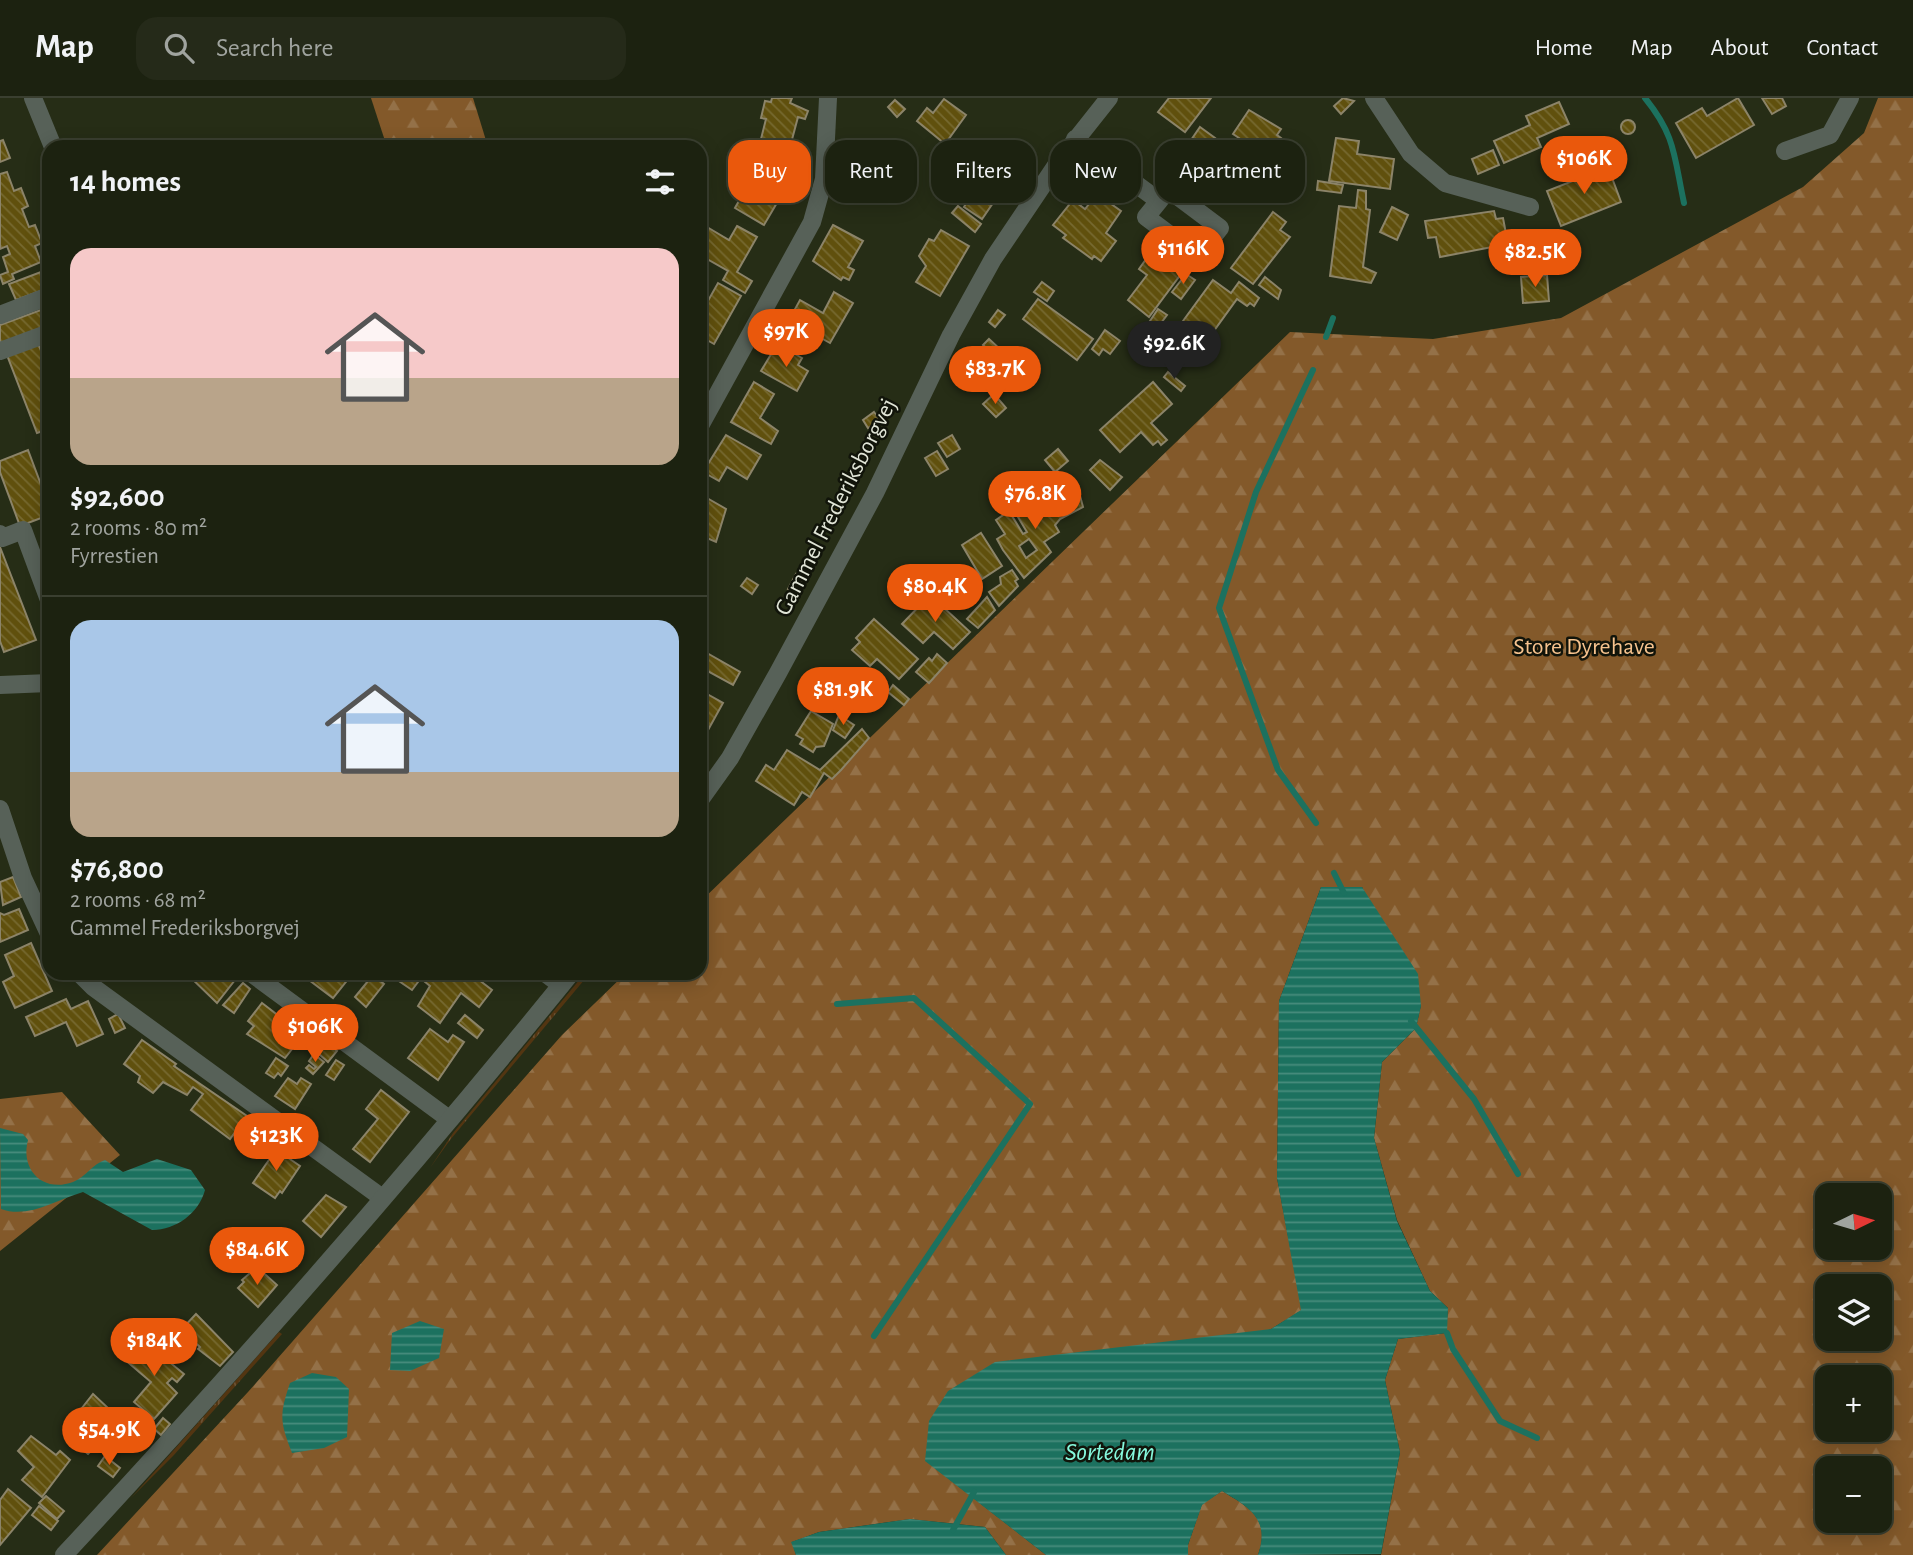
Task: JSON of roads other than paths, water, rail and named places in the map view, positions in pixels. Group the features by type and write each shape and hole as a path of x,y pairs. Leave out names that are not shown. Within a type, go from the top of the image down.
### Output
{"street":[{"path":"33,98 50,140"},
{"path":"707,413 812,222 824,179 828,98"},
{"name":"Gammel Frederiksborgvej","path":"707,790 730,758 875,493 951,335 993,259 1075,139 1109,98"},
{"path":"1374,98 1411,154 1446,183 1530,207"},
{"path":"1785,151 1830,135 1850,98"},
{"path":"1075,139 1155,198"},
{"path":"0,315 42,299"},
{"path":"0,351 42,336"},
{"path":"0,534 2,538 23,530 42,558"},
{"path":"0,685 42,683"},
{"path":"0,809 23,878 42,918"},
{"path":"86,980 382,1197"},
{"path":"260,980 449,1119"},
{"path":"64,1555 175,1435 419,1158 565,980"}],"water":[{"name":"Sortedam","path":"1321,887 1362,887 1418,974 1421,1006 1416,1028 1382,1062 1374,1138 1397,1221 1430,1291 1448,1308 1447,1333 1398,1339 1385,1380 1400,1452 1381,1554 1258,1555 1261,1543 1259,1523 1249,1509 1222,1491 1202,1505 1188,1545 1188,1555 1046,1555 925,1461 929,1421 948,1391 995,1362 1271,1329 1301,1310 1277,1178 1279,1001"},
{"path":"0,1128 23,1134 28,1140 27,1161 31,1169 43,1181 52,1184 73,1182 105,1160 123,1172 157,1159 191,1170 205,1190 198,1206 185,1219 170,1227 152,1230 83,1192 32,1210 21,1212 1,1209"},
{"path":"420,1321 444,1329 439,1358 410,1371 390,1370 392,1333"},
{"path":"312,1373 336,1377 349,1389 347,1437 324,1448 292,1453 283,1426 284,1403 290,1383"},
{"path":"910,1519 985,1527 1006,1555 796,1555 791,1542 819,1532"}],"waterway":[{"path":"1645,98 1668,136 1684,203"},
{"path":"1326,337 1333,318"},
{"path":"1313,370 1256,492 1219,608 1278,770 1316,823"},
{"path":"1334,873 1344,893"},
{"path":"837,1004 914,998 1030,1104 874,1336"},
{"path":"1411,1021 1474,1099 1518,1174"},
{"path":"1447,1333 1453,1349 1500,1421 1537,1438"},
{"path":"953,1530 974,1492"}],"park label":[{"name":"Store Dyrehave","path":"1584,647"}]}
